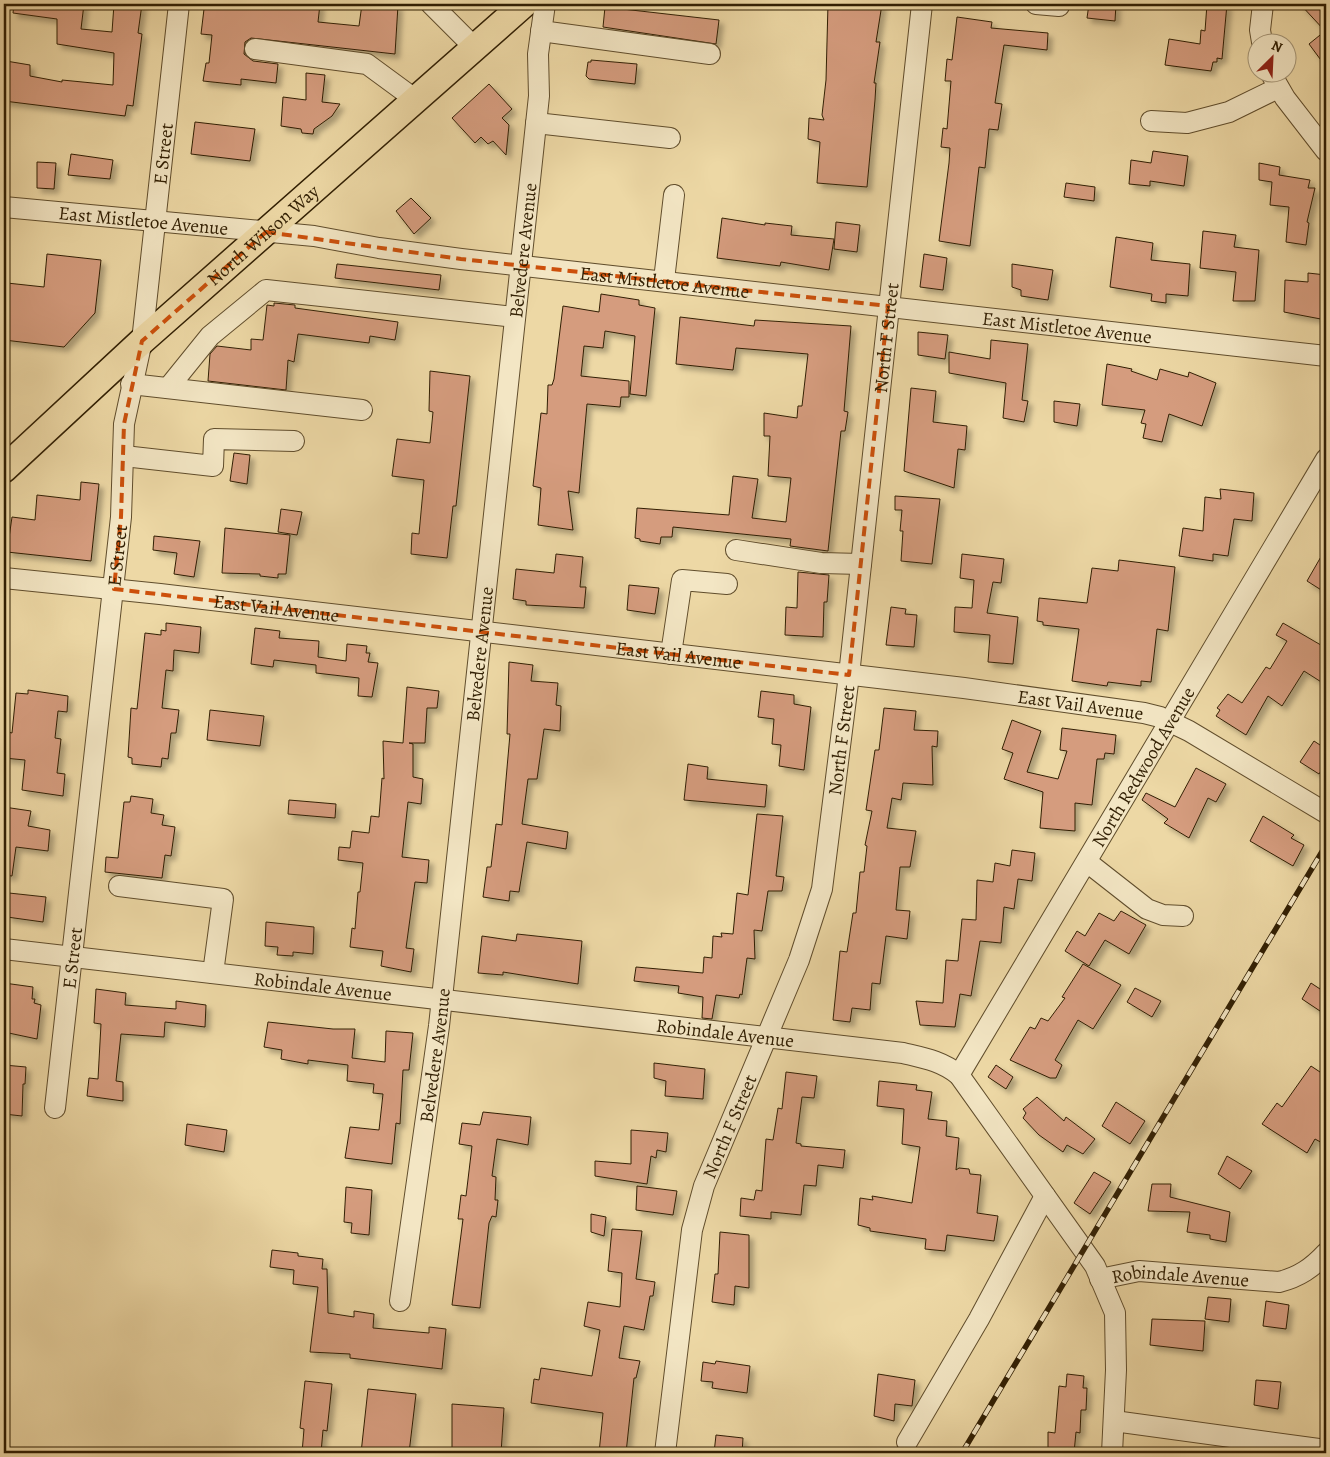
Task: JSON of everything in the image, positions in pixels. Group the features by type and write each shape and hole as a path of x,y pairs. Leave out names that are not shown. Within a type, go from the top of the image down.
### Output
{"main road":[{"name":"North Wilson Way","path":"4,469 142,341 524,4"}],"street":[{"name":"E Street","path":"56,1108 122,517 124,424 131,384 142,341 179,4"},
{"path":"431,4 474,47"},
{"name":"Belvedere Avenue","path":"400,1301 425,1136 441,1001 536,123 540,75 538,54 545,4"},
{"name":"North F Street","path":"665,1453 692,1230 704,1186 799,960 822,889 849,675 922,4"},
{"path":"1036,4 1059,6"},
{"path":"1260,32 1263,4"},
{"path":"541,31 710,54"},
{"path":"255,50 367,64 416,100"},
{"path":"1151,121 1187,123 1229,112 1271,82"},
{"path":"1275,82 1326,151"},
{"path":"536,123 670,138"},
{"path":"664,280 674,194"},
{"name":"East Mistletoe Avenue","path":"4,207 314,236 379,248 461,259 664,280 1326,356"},
{"path":"168,388 210,336 266,290 515,317"},
{"path":"131,384 362,410"},
{"path":"124,456 213,466 214,439 294,441"},
{"name":"North Redwood Avenue","path":"960,1075 1326,459"},
{"path":"736,550 821,563 861,564"},
{"name":"East Vail Avenue","path":"4,578 114,589 849,675 1144,713 1171,722 1326,813"},
{"path":"671,654 682,580 727,584"},
{"path":"1087,862 1147,909 1163,915 1183,916"},
{"path":"119,886 223,899 213,973"},
{"name":"Robindale Avenue","path":"4,949 903,1053 934,1060 947,1065 960,1075 1094,1266 1100,1279 1140,1271 1279,1282 1295,1278 1314,1266 1326,1253"},
{"path":"907,1442 979,1319 1045,1196"},
{"path":"1100,1279 1115,1313 1117,1327 1112,1453"},
{"path":"1114,1421 1326,1450"}],"highlighted area":[{"path":"266,232 461,259 888,306 849,675 114,589 121,517 124,424 142,341"}],"building":[{"path":"14,4 84,4 81,29 112,32 114,4 142,4 138,33 142,34 133,106 127,105 125,116 4,101 6,61 30,65 30,76 62,82 62,80 113,85 114,53 57,44 57,19 13,13"},
{"path":"210,4 320,4 318,22 359,26 362,4 398,5 395,54 251,38 245,42 244,54 253,61 278,64 276,83 241,79 241,85 203,81 206,63 209,63 212,35 201,34 204,9 210,9"},
{"path":"828,4 882,4 876,42 880,42 874,83 876,83 875,100 867,187 817,183 820,142 808,139 809,118 824,120 822,115 826,80"},
{"path":"1089,4 1116,4 1115,21 1087,18"},
{"path":"1207,4 1227,4 1222,59 1217,58 1217,62 1213,62 1211,71 1165,65 1169,39 1200,44 1201,30 1205,31"},
{"path":"1300,4 1326,4 1326,67 1309,44 1325,31"},
{"path":"605,7 719,20 716,44 603,27"},
{"path":"957,17 992,22 991,28 1048,33 1047,50 1004,45 995,103 1002,104 998,130 989,129 985,168 979,167 970,246 939,241 950,148 941,147 943,128 947,129 951,81 945,81 947,59 952,60"},
{"path":"591,60 637,64 635,84 589,79 586,76 588,62 591,62"},
{"path":"306,73 325,75 322,102 340,104 332,116 314,129 313,134 302,133 301,129 281,126 283,97 306,100"},
{"path":"489,84 512,109 502,118 509,125 506,155 493,141 488,144 481,137 475,143 452,118"},
{"path":"195,122 255,129 250,161 191,154"},
{"path":"1153,151 1188,156 1184,186 1150,181 1150,186 1129,184 1131,160 1151,163"},
{"path":"71,154 113,160 110,179 68,175"},
{"path":"37,162 56,163 54,189 37,188"},
{"path":"1259,163 1280,167 1279,175 1310,180 1308,188 1315,188 1307,222 1309,223 1306,245 1286,242 1289,207 1270,205 1272,182 1259,180"},
{"path":"1066,183 1095,187 1094,201 1064,197"},
{"path":"411,198 431,218 414,234 396,211"},
{"path":"722,218 765,225 765,223 792,226 791,235 834,239 829,270 781,262 780,266 717,258"},
{"path":"836,222 860,225 857,252 834,249"},
{"path":"1203,231 1236,235 1234,247 1259,250 1255,301 1233,301 1236,272 1200,268"},
{"path":"1116,237 1153,243 1151,260 1190,264 1188,296 1166,294 1166,303 1151,301 1152,294 1110,287"},
{"path":"47,254 101,260 95,313 64,347 4,340 4,301 7,283 44,287"},
{"path":"924,254 947,258 943,290 920,287"},
{"path":"337,264 441,275 439,290 335,278"},
{"path":"1012,264 1053,270 1048,300 1021,296 1021,290 1012,287"},
{"path":"1308,273 1326,275 1326,320 1284,312 1285,280 1308,282"},
{"path":"601,294 639,300 639,305 655,308 646,396 630,394 635,336 605,331 603,348 584,346 581,376 629,381 629,397 621,397 620,407 587,404 579,493 568,491 573,530 538,525 541,488 533,486 541,413 547,414 548,385 552,385 554,379 563,306 599,312"},
{"path":"274,303 295,305 295,308 398,322 395,340 370,336 369,343 298,334 294,362 288,360 286,390 208,381 210,354 217,346 251,350 251,339 263,340 267,305 274,306"},
{"path":"680,317 754,326 755,320 851,326 844,411 848,412 845,431 841,431 828,551 790,546 791,539 673,527 672,537 661,537 660,544 640,541 640,539 635,538 637,508 729,515 733,476 758,479 752,518 786,522 791,478 768,476 770,436 764,436 764,413 797,418 798,406 802,406 808,354 736,348 733,370 676,364"},
{"path":"918,332 948,335 945,359 918,355"},
{"path":"991,340 1028,344 1022,400 1028,401 1024,422 1003,418 1006,383 949,373 949,352 990,359"},
{"path":"1107,364 1132,369 1131,371 1157,380 1160,369 1188,377 1189,372 1216,383 1202,426 1169,414 1162,442 1143,438 1146,424 1141,423 1145,410 1102,405"},
{"path":"430,371 470,376 456,506 453,506 447,558 411,554 412,533 419,534 424,480 392,476 397,439 430,443 433,412 429,411"},
{"path":"911,388 936,391 933,422 967,426 965,450 958,449 954,488 904,471"},
{"path":"1054,401 1080,404 1077,426 1054,422"},
{"path":"234,453 250,455 247,484 230,481"},
{"path":"81,482 99,484 91,561 7,552 12,517 35,520 37,495 80,500"},
{"path":"1220,489 1254,493 1252,521 1234,519 1228,556 1213,554 1213,561 1179,556 1183,528 1203,531 1205,497 1221,499"},
{"path":"895,496 940,499 932,564 901,561 903,531 900,531 902,510 895,510"},
{"path":"281,509 302,512 297,535 278,532"},
{"path":"225,528 290,535 286,574 278,574 278,578 260,576 260,574 222,573"},
{"path":"154,536 200,541 194,577 174,574 177,553 153,550"},
{"path":"1326,548 1326,593 1307,581"},
{"path":"556,554 583,557 580,587 586,587 584,608 526,605 526,601 513,599 516,569 554,573"},
{"path":"962,554 1004,559 1001,583 993,582 987,613 1018,617 1013,664 988,662 990,635 954,632 955,607 972,608 974,580 960,578"},
{"path":"1119,560 1175,567 1168,631 1157,629 1151,682 1141,681 1141,686 1108,682 1107,686 1072,681 1079,629 1043,625 1043,622 1037,621 1039,598 1087,603 1092,568 1118,571"},
{"path":"798,572 829,575 827,602 824,602 823,637 785,635 786,607 797,608"},
{"path":"629,585 659,588 655,614 627,610"},
{"path":"891,607 906,609 905,614 917,615 914,647 886,645"},
{"path":"166,623 201,627 199,653 174,650 173,671 166,670 162,708 179,710 176,733 171,733 168,759 162,758 161,767 132,764 132,758 128,757 131,708 137,709 145,633 161,635 161,630 166,631"},
{"path":"1283,623 1326,648 1326,685 1304,671 1282,706 1268,696 1246,735 1216,716 1220,710 1217,708 1228,694 1242,703 1266,667 1270,669 1287,641 1276,635"},
{"path":"255,628 280,631 279,638 319,641 318,657 346,661 347,644 367,646 366,653 370,653 368,662 378,663 372,697 358,696 359,678 316,673 316,665 274,660 273,667 251,664"},
{"path":"509,662 533,665 531,681 558,683 556,705 561,706 560,731 544,729 537,779 528,779 522,824 568,832 566,849 527,842 519,892 510,891 509,901 483,897 487,867 491,867 496,824 502,825 510,734 507,734"},
{"path":"407,687 439,691 437,708 427,708 425,743 409,743 413,744 413,777 423,779 421,804 408,802 402,857 429,860 427,883 415,882 406,948 414,949 411,972 381,966 383,951 350,947 352,928 355,929 363,863 338,860 339,847 350,848 352,831 369,833 371,816 379,817 382,778 384,779 383,741 403,743"},
{"path":"28,690 68,696 67,712 58,711 55,738 61,739 57,773 65,774 63,796 22,790 25,760 4,758 4,731 12,733 16,693 28,694"},
{"path":"761,691 794,695 794,704 811,707 804,770 779,766 781,745 772,744 774,719 758,717"},
{"path":"884,708 916,711 914,730 938,731 937,747 932,746 933,785 903,783 901,800 892,798 887,828 916,831 910,867 900,867 896,910 910,911 907,939 886,936 880,984 872,983 870,1010 852,1008 850,1022 833,1020 840,951 847,952 853,913 856,913 860,872 864,872 867,846 865,845 872,811 866,810 875,750 879,750"},
{"path":"210,710 264,716 260,746 207,740"},
{"path":"1012,720 1041,731 1027,772 1058,779 1067,751 1060,750 1062,728 1116,735 1114,754 1105,753 1104,759 1097,759 1092,805 1075,803 1075,831 1040,828 1043,792 1004,779 1013,753 1002,749"},
{"path":"1314,741 1326,749 1326,764 1319,774 1300,762"},
{"path":"688,764 708,767 707,779 767,785 765,807 684,800"},
{"path":"1196,768 1226,784 1216,802 1208,798 1189,838 1164,823 1168,819 1142,800 1146,793 1175,807"},
{"path":"131,796 153,799 151,813 164,815 162,825 175,827 171,856 165,855 162,878 105,872 106,857 118,858 124,802 130,802"},
{"path":"289,800 336,804 335,818 288,814"},
{"path":"4,807 31,811 28,826 50,830 48,851 16,847 12,876 4,875"},
{"path":"757,814 783,816 776,876 784,877 782,891 768,891 762,931 754,930 755,959 747,958 742,995 740,994 739,998 716,995 712,1019 702,1018 703,997 678,993 679,986 634,981 636,967 703,973 704,957 712,958 713,936 722,937 721,933 733,934 737,893 748,895"},
{"path":"1263,816 1294,835 1291,838 1304,845 1293,866 1250,841"},
{"path":"1012,850 1035,853 1032,881 1018,879 1014,909 1004,907 1001,943 980,941 971,996 960,994 955,1027 920,1025 916,1001 943,1003 946,960 958,961 962,919 976,920 977,880 993,882 995,863 1010,866"},
{"path":"9,893 46,897 43,922 7,917"},
{"path":"1121,911 1146,925 1129,954 1105,940 1089,966 1065,951 1077,931 1085,936 1099,913 1114,921"},
{"path":"266,922 314,927 313,954 293,952 293,956 277,955 278,947 265,946"},
{"path":"517,934 582,941 578,984 503,972 503,975 478,973 482,936 516,941"},
{"path":"1083,964 1121,985 1093,1029 1078,1020 1055,1060 1062,1065 1056,1078 1050,1078 1010,1060 1030,1027 1035,1029 1041,1018 1048,1021 1065,998 1062,997"},
{"path":"4,983 33,987 32,999 35,999 34,1003 41,1005 37,1039 4,1032"},
{"path":"1311,983 1326,993 1326,1015 1302,999"},
{"path":"1135,988 1161,1001 1152,1017 1127,1002"},
{"path":"96,989 126,993 125,1005 176,1009 176,1001 206,1005 205,1027 165,1022 164,1037 121,1034 116,1081 123,1082 123,1101 87,1096 89,1078 98,1079 101,1024 94,1023"},
{"path":"268,1022 333,1029 355,1029 352,1058 385,1062 386,1031 413,1033 409,1070 403,1070 400,1124 396,1123 392,1164 345,1158 350,1127 379,1130 383,1094 373,1093 374,1084 347,1081 348,1065 308,1060 308,1064 281,1059 282,1050 264,1047"},
{"path":"654,1063 705,1069 703,1099 665,1096 666,1081 654,1078"},
{"path":"4,1065 26,1067 25,1084 23,1084 22,1116 4,1114"},
{"path":"996,1065 1013,1077 1006,1089 988,1077"},
{"path":"1311,1066 1326,1076 1326,1145 1315,1139 1307,1153 1262,1124 1277,1103 1282,1107"},
{"path":"786,1072 817,1076 814,1098 802,1097 796,1143 801,1144 801,1146 845,1150 843,1168 818,1165 816,1186 804,1185 801,1215 771,1212 771,1219 740,1216 741,1198 754,1200 756,1190 762,1191 766,1139 773,1140 778,1108 782,1109"},
{"path":"879,1081 917,1085 916,1090 932,1092 928,1119 947,1121 946,1136 959,1138 956,1170 959,1168 969,1169 970,1174 981,1175 977,1213 998,1216 994,1241 947,1235 945,1251 925,1249 926,1239 870,1231 870,1228 858,1225 860,1198 873,1200 872,1196 912,1203 920,1147 902,1144 904,1109 877,1106"},
{"path":"1037,1097 1064,1121 1066,1117 1095,1139 1083,1154 1067,1145 1063,1152 1039,1135 1023,1118 1026,1113 1023,1109"},
{"path":"1116,1102 1145,1121 1130,1144 1102,1126"},
{"path":"483,1112 531,1117 528,1145 497,1139 492,1176 496,1177 495,1200 498,1200 496,1217 492,1216 489,1223 480,1308 452,1305 463,1219 458,1219 461,1195 466,1196 472,1146 459,1144 462,1123 480,1125"},
{"path":"187,1124 227,1130 224,1152 185,1145"},
{"path":"631,1130 668,1133 666,1152 657,1150 656,1158 651,1156 647,1184 595,1176 595,1161 631,1164"},
{"path":"1227,1156 1252,1171 1240,1189 1218,1174"},
{"path":"1094,1172 1111,1182 1090,1214 1074,1203"},
{"path":"1152,1184 1171,1184 1170,1197 1230,1212 1226,1242 1210,1239 1210,1235 1187,1232 1190,1212 1148,1211"},
{"path":"637,1186 677,1191 673,1215 636,1210"},
{"path":"346,1187 372,1190 369,1235 351,1233 352,1223 344,1222"},
{"path":"591,1214 606,1217 604,1236 591,1232"},
{"path":"612,1229 642,1231 636,1279 655,1282 653,1296 650,1296 644,1330 624,1326 619,1358 640,1361 636,1378 634,1378 626,1453 599,1453 603,1413 531,1403 534,1379 539,1380 541,1368 592,1376 600,1330 584,1326 588,1302 620,1307 622,1273 608,1271"},
{"path":"720,1232 749,1235 749,1288 735,1286 734,1305 712,1302 715,1274 718,1274"},
{"path":"272,1250 298,1253 298,1256 323,1259 322,1269 327,1269 328,1313 354,1317 354,1311 374,1314 373,1328 429,1333 429,1327 446,1329 442,1369 350,1358 350,1354 310,1352 318,1287 293,1284 294,1270 270,1267"},
{"path":"1208,1297 1231,1299 1229,1322 1205,1319"},
{"path":"1266,1301 1289,1305 1286,1329 1263,1326"},
{"path":"1152,1319 1205,1321 1203,1351 1150,1345"},
{"path":"716,1361 750,1366 747,1393 712,1388 713,1382 701,1381 703,1362 715,1364"},
{"path":"878,1374 915,1380 912,1406 895,1404 894,1421 874,1416"},
{"path":"1067,1374 1084,1376 1083,1388 1087,1388 1086,1410 1081,1410 1080,1433 1076,1432 1074,1453 1048,1453 1048,1432 1055,1433 1059,1386 1066,1387"},
{"path":"1256,1380 1281,1382 1278,1409 1254,1405"},
{"path":"305,1381 332,1384 327,1431 323,1430 321,1453 302,1453 304,1429 300,1428"},
{"path":"368,1389 416,1394 409,1453 361,1453"},
{"path":"452,1404 504,1408 501,1453 452,1449"},
{"path":"716,1435 743,1438 742,1453 714,1453"}],"railway":[{"path":"962,1453 1326,845"}]}
